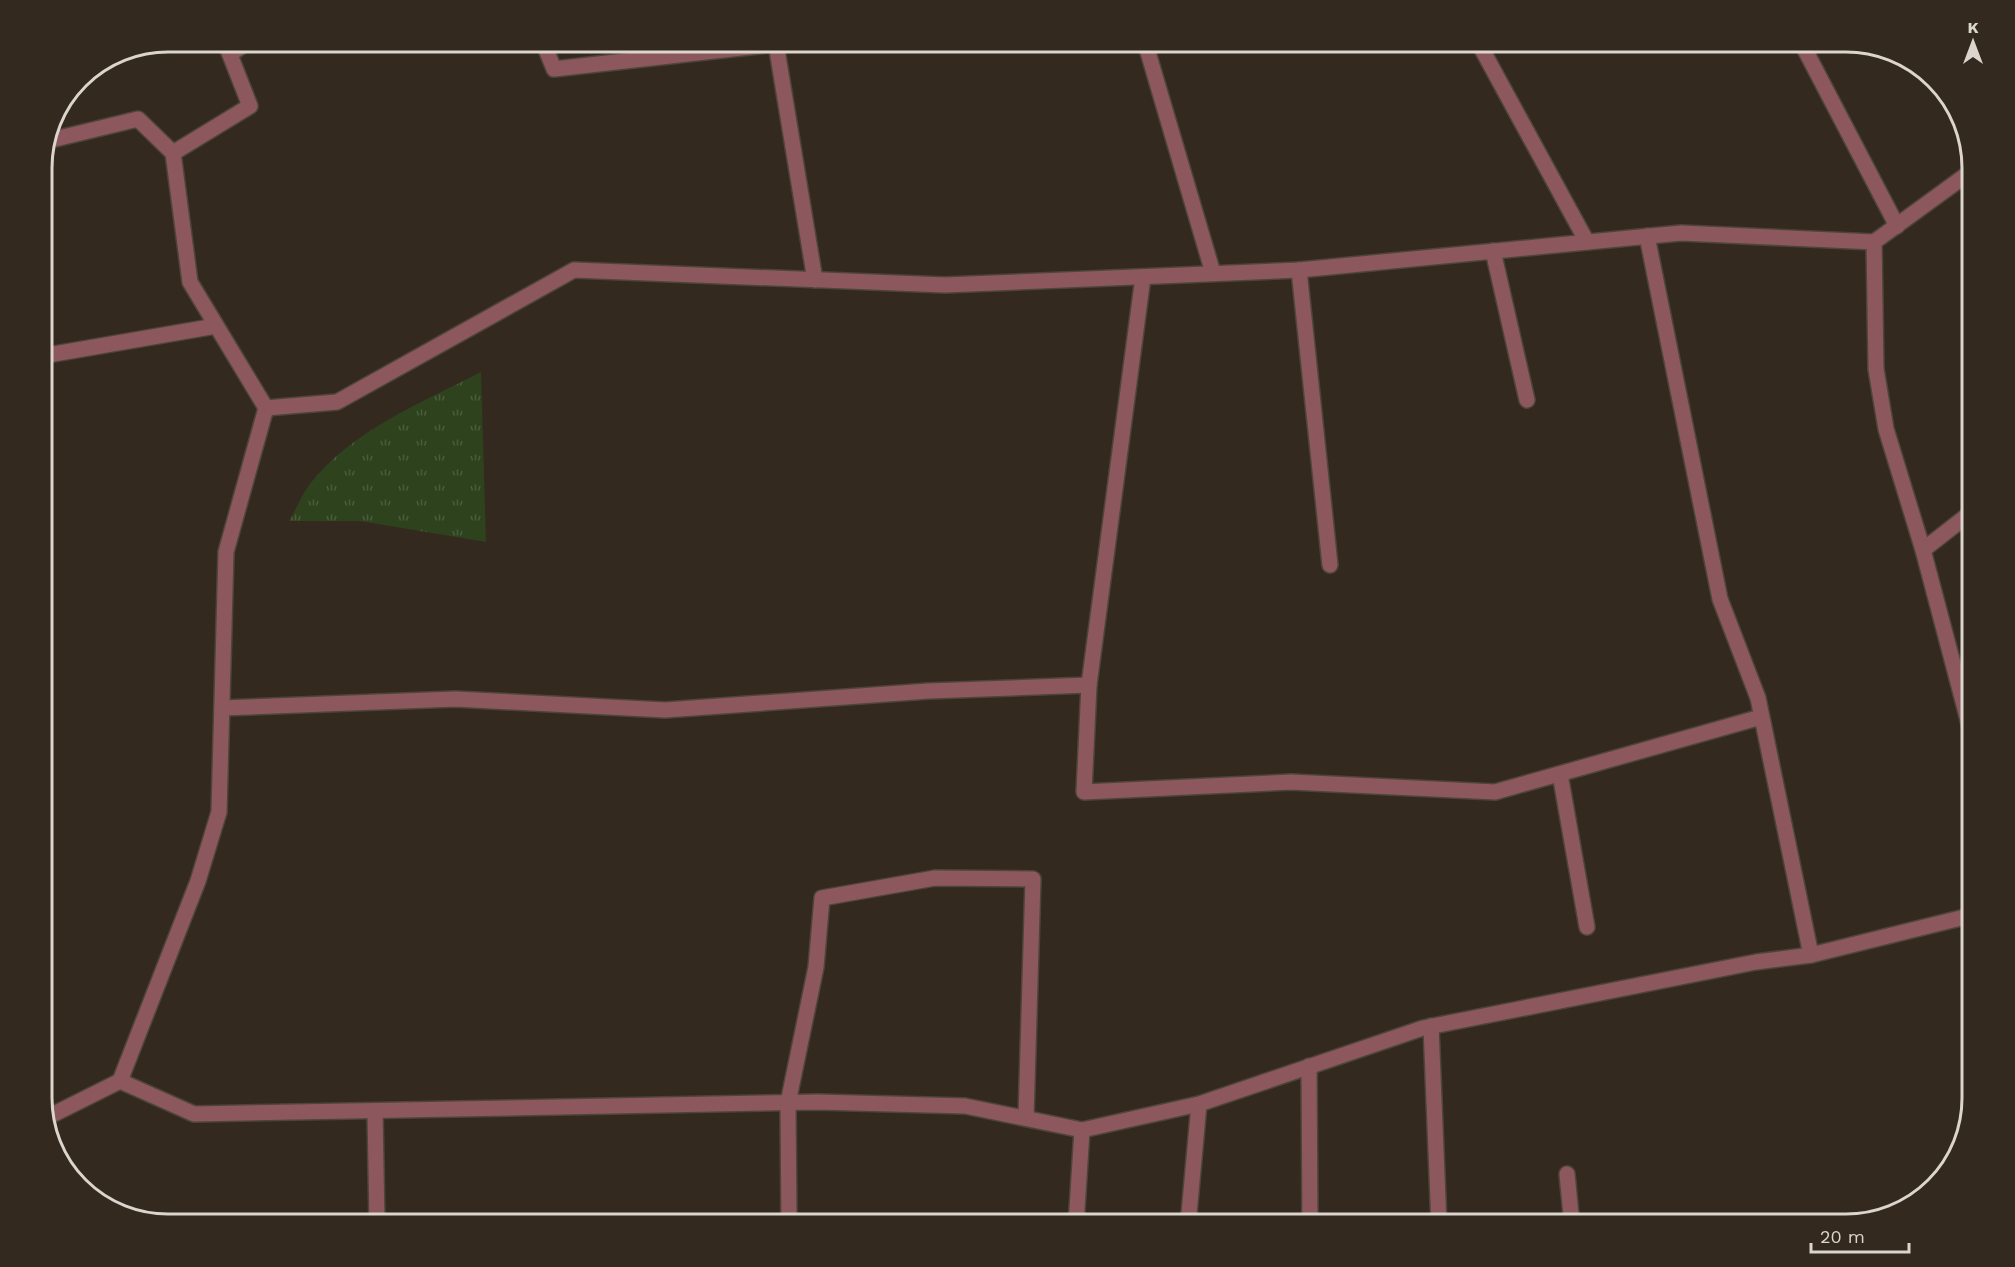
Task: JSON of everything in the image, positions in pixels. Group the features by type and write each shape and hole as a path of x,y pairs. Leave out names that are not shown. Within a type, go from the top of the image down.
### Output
{"street":[{"path":"173,153 250,106 230,52"},
{"path":"547,52 554,69 705,52"},
{"path":"777,52 815,280"},
{"path":"1148,52 1213,273"},
{"path":"1483,52 1587,242"},
{"path":"1805,52 1897,225"},
{"path":"53,1114 120,1081 198,881 219,812 226,552 266,408 190,282 173,153 138,119 56,139"},
{"path":"266,408 337,402 574,270 945,285 1299,270 1681,232 1874,242 1962,178"},
{"path":"1647,236 1720,599 1758,698 1811,955"},
{"path":"1874,242 1876,369 1886,429 1923,549 1962,698"},
{"path":"1493,251 1527,400"},
{"path":"1299,270 1330,565"},
{"path":"1143,277 1089,685 1084,792 1291,782 1495,792 1761,717"},
{"path":"53,354 216,326"},
{"path":"1923,549 1962,519"},
{"path":"222,708 455,699 665,710 929,691 1089,685"},
{"path":"1560,774 1587,927"},
{"path":"789,1214 788,1103 816,967 822,898 935,878 1033,879 1026,1118"},
{"path":"120,1081 194,1114 788,1103 965,1106 1082,1130 1199,1104 1431,1026 1756,962 1811,955 1962,918"},
{"path":"1431,1026 1439,1214"},
{"path":"1309,1066 1310,1214"},
{"path":"1189,1214 1199,1104"},
{"path":"375,1111 377,1214"},
{"path":"1077,1214 1082,1130"},
{"path":"1567,1174 1571,1214"}],"green space":[{"path":"481,372 486,542 360,521 289,521 309,485 346,448 389,419"}]}
